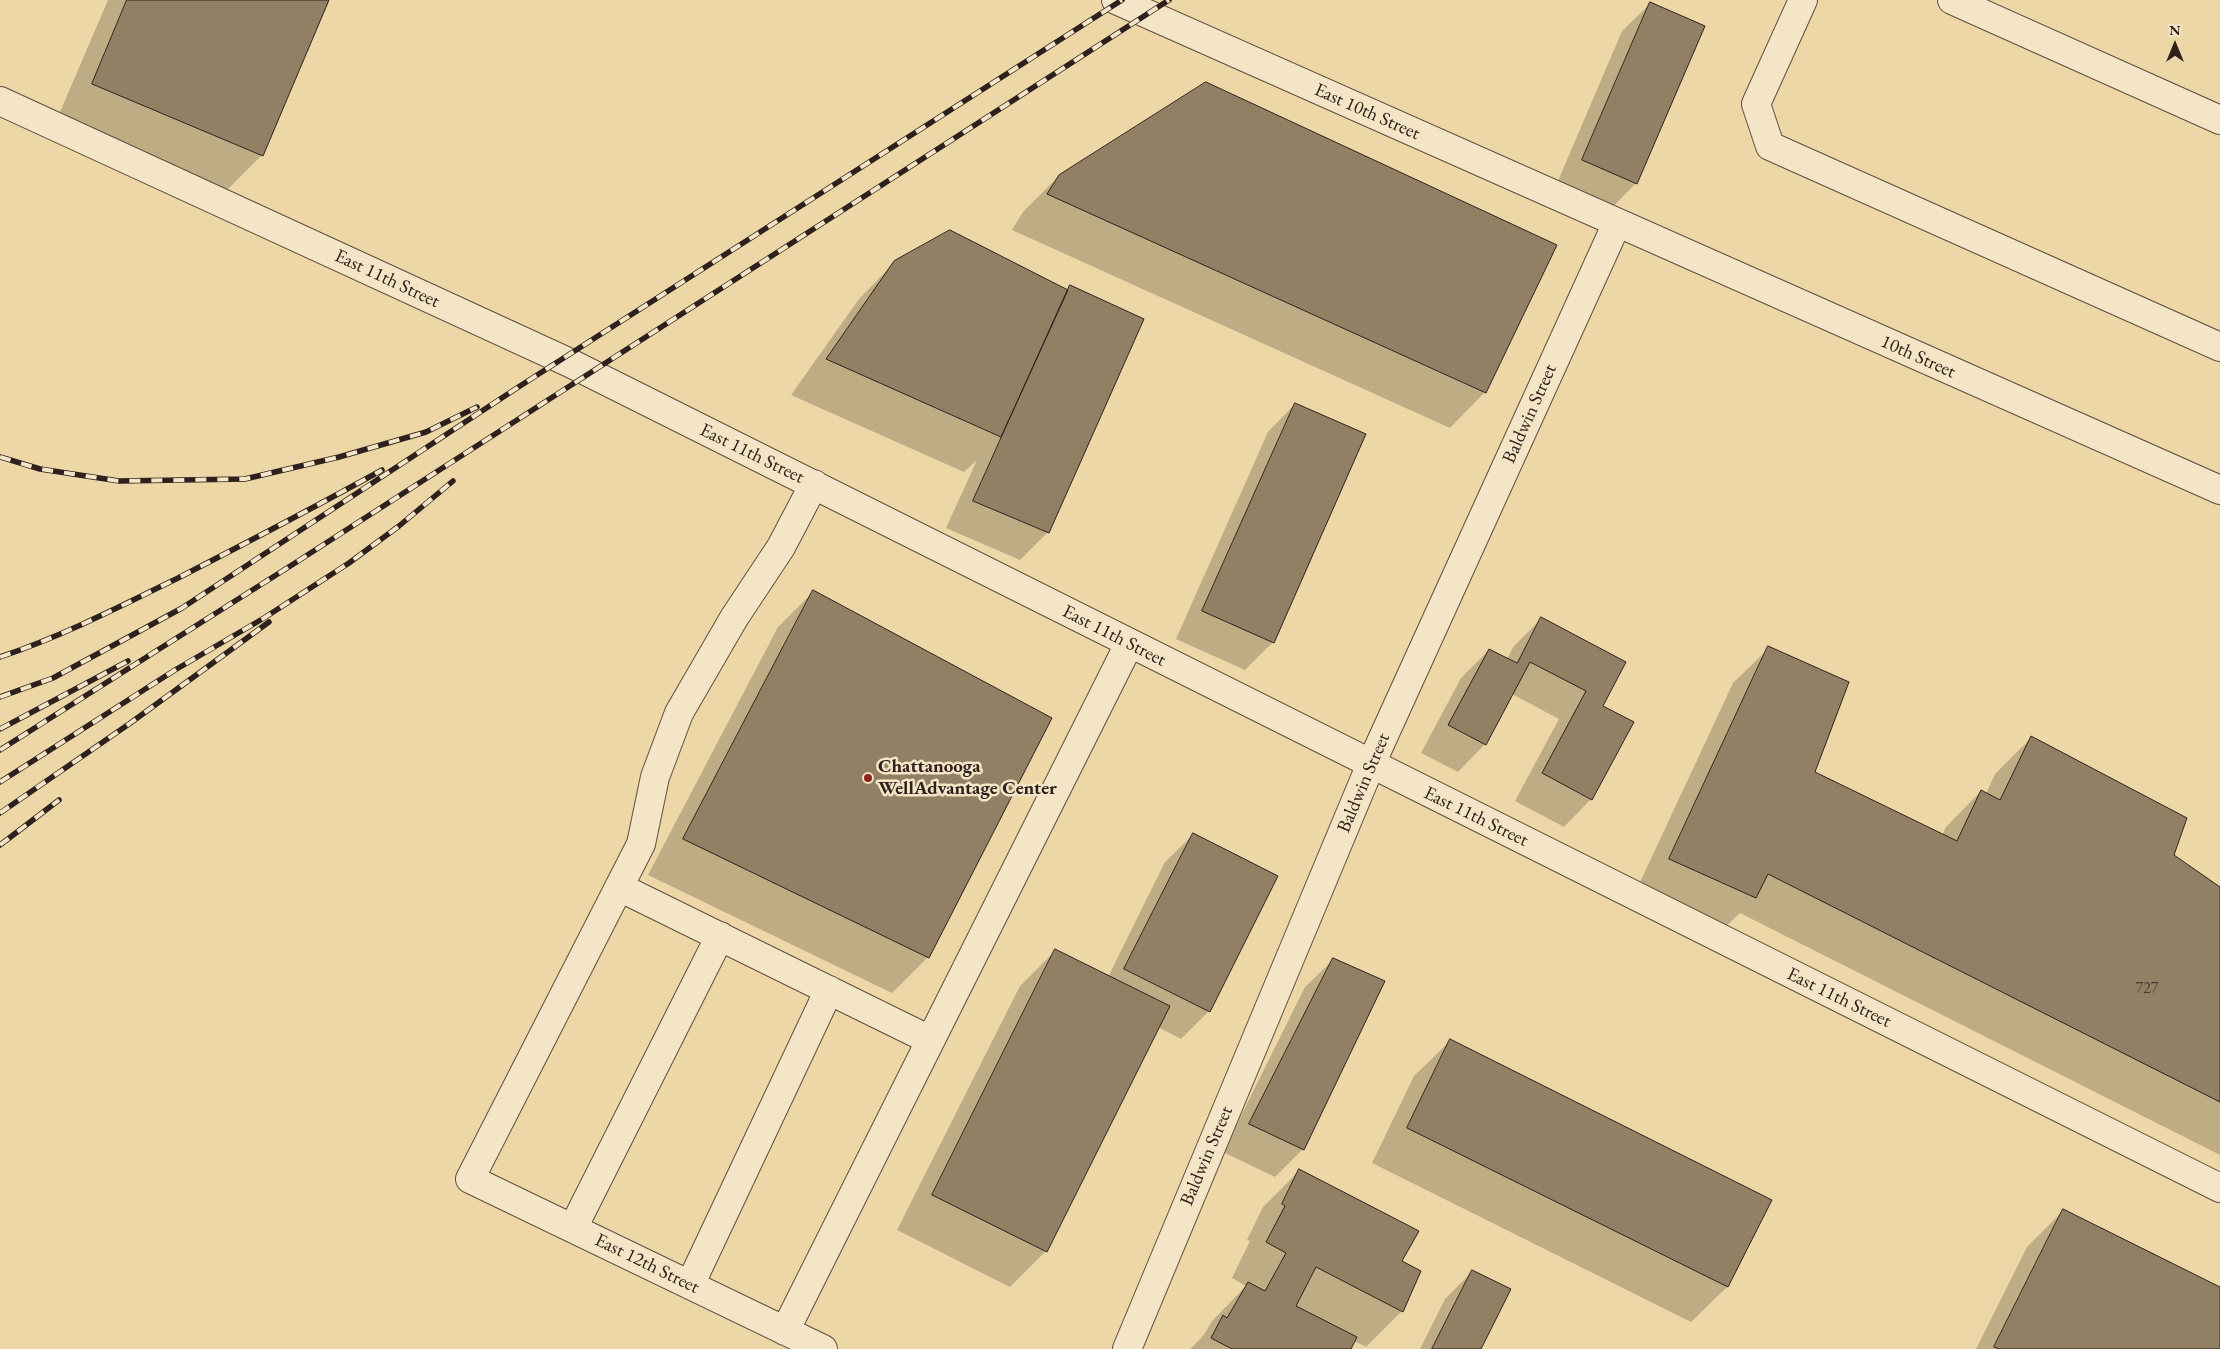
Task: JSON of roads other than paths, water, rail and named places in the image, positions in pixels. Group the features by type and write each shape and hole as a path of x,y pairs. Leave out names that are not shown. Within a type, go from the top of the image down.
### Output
{"street":[{"name":"East 10th Street","path":"1116,0 1617,223"},
{"path":"1803,0 1756,104 1770,146 2220,347"},
{"path":"1952,0 2220,120"},
{"name":"East 11th Street","path":"0,100 570,363 2220,1188"},
{"name":"10th Street","path":"1617,223 2220,490"},
{"name":"Baldwin Street","path":"1127,1349 1371,764 1617,223"},
{"path":"814,484 781,547 734,618 679,712 655,777 641,844 619,887 930,1040"},
{"path":"785,1331 1129,644"},
{"name":"East 12th Street","path":"619,887 470,1179 822,1349"},
{"path":"573,1228 720,936"},
{"path":"690,1285 829,990"}],"railway":[{"path":"0,697 53,678 182,608 520,386 1122,0"},
{"path":"0,750 295,563 1169,0"},
{"path":"0,457 40,469 119,481 245,479 339,457 426,432 477,407"},
{"path":"0,657 69,630 136,599 256,538 382,470"},
{"path":"0,782 175,670 264,618 349,563 399,526 453,481"},
{"path":"0,813 129,724 269,622"},
{"path":"0,729 128,661"},
{"path":"0,845 59,800"}],"place":[{"name":"Chattanooga WellAdvantage Center","path":"868,778"}]}
